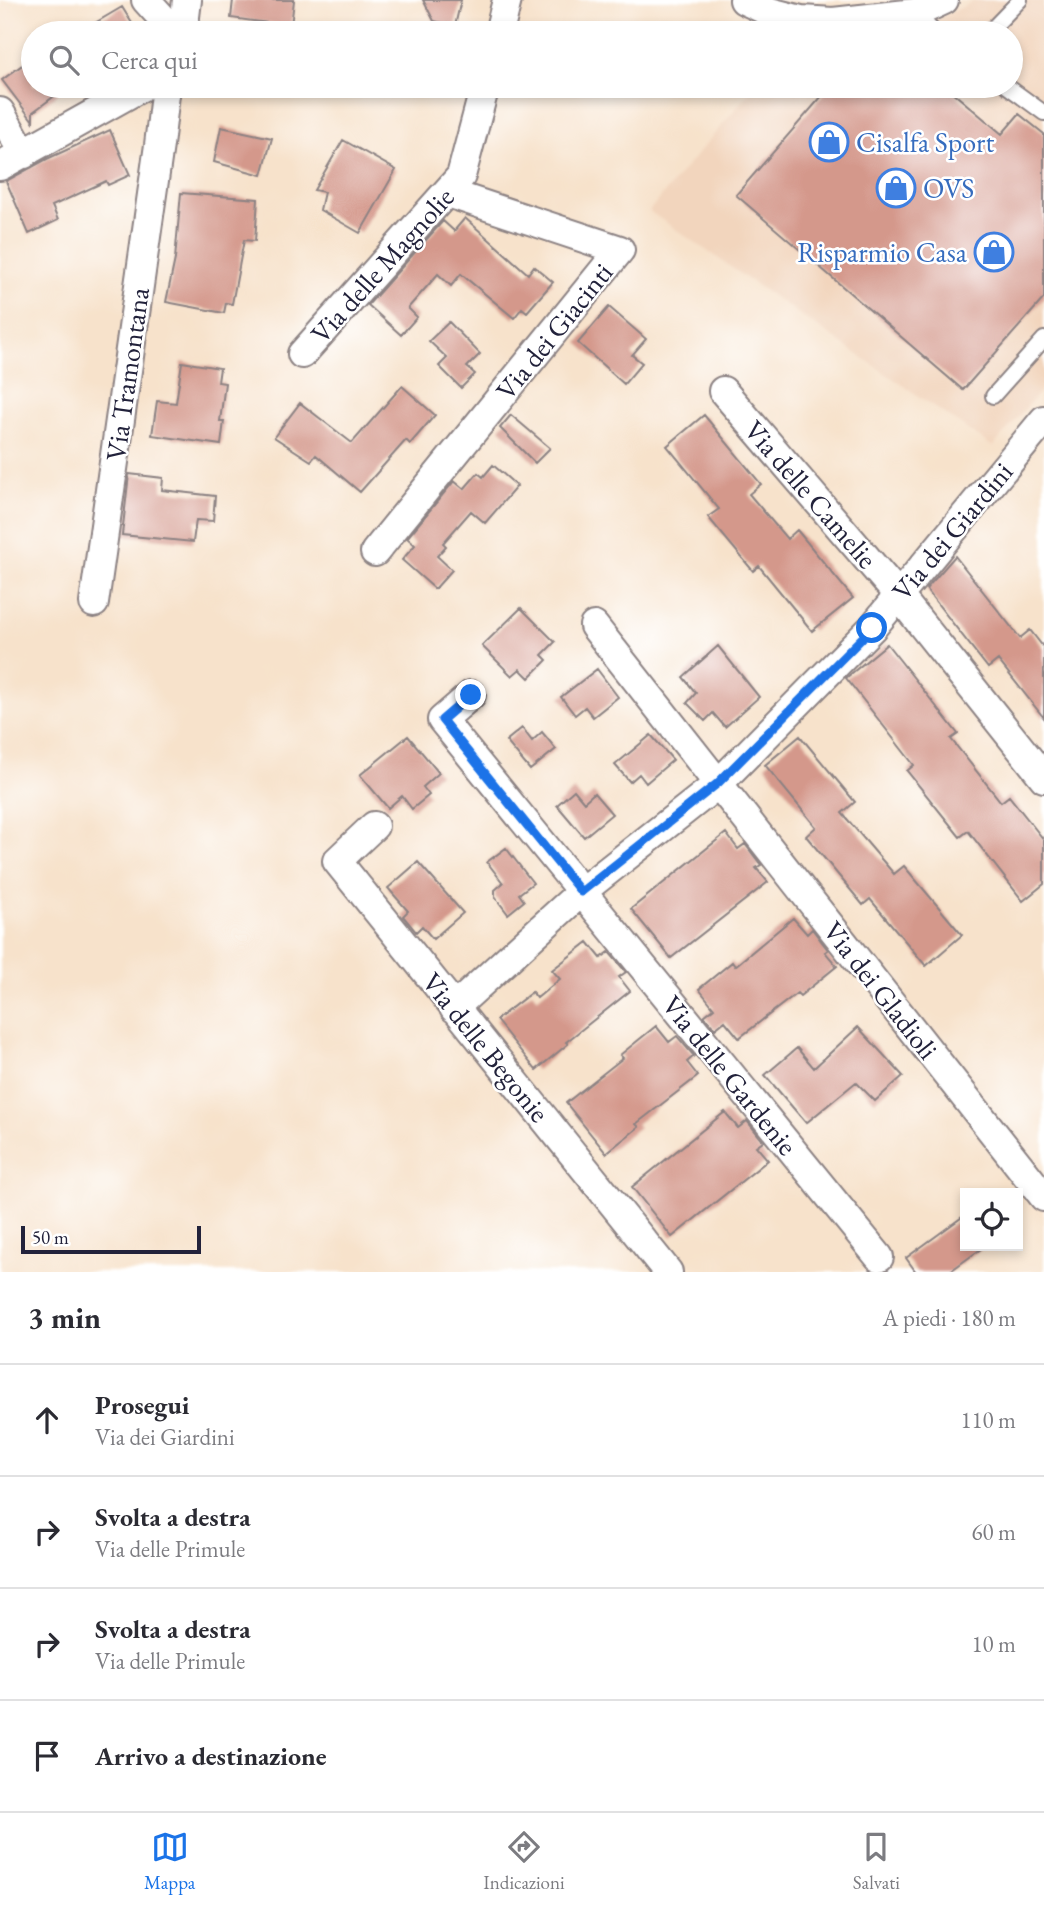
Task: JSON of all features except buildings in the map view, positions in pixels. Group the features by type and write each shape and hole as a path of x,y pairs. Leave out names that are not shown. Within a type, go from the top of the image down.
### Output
{"street":[{"path":"146,0 165,21"},
{"path":"184,21 187,0"},
{"path":"502,21 507,0"},
{"path":"744,0 770,12 812,21"},
{"path":"853,21 916,13 944,0"},
{"path":"0,112 12,160 122,98"},
{"name":"Via Tramontana","path":"94,603 165,98"},
{"path":"454,184 481,98"},
{"name":"Via delle Magnolie","path":"302,354 454,184"},
{"name":"Via dei Giacinti","path":"374,552 620,250 454,184"},
{"name":"Via delle Camelie","path":"723,391 899,596 1044,778"},
{"name":"Via dei Giardini","path":"454,1008 581,892 718,783 872,628 1044,420"},
{"name":"Via dei Gladioli","path":"594,626 1044,1197"},
{"name":"Via delle Gardenie","path":"471,695 442,720 879,1257"},
{"name":"Via delle Begonie","path":"374,826 337,861 668,1272"}],"lane":[{"path":"1000,21 1020,0"},
{"path":"916,13 924,21"},
{"path":"1023,98 1044,113"},
{"path":"993,396 1044,339"}],"shaded area":[{"path":"977,0 1044,0 1044,386 993,447 649,211 745,98 1023,98 1023,21 930,21"}],"place":[{"name":"Cisalfa Sport","path":"829,142"},
{"name":"OVS","path":"896,188"},
{"name":"Risparmio Casa","path":"994,252"}],"route":[{"path":"471,695 442,720 581,892 718,783 872,628"}]}
